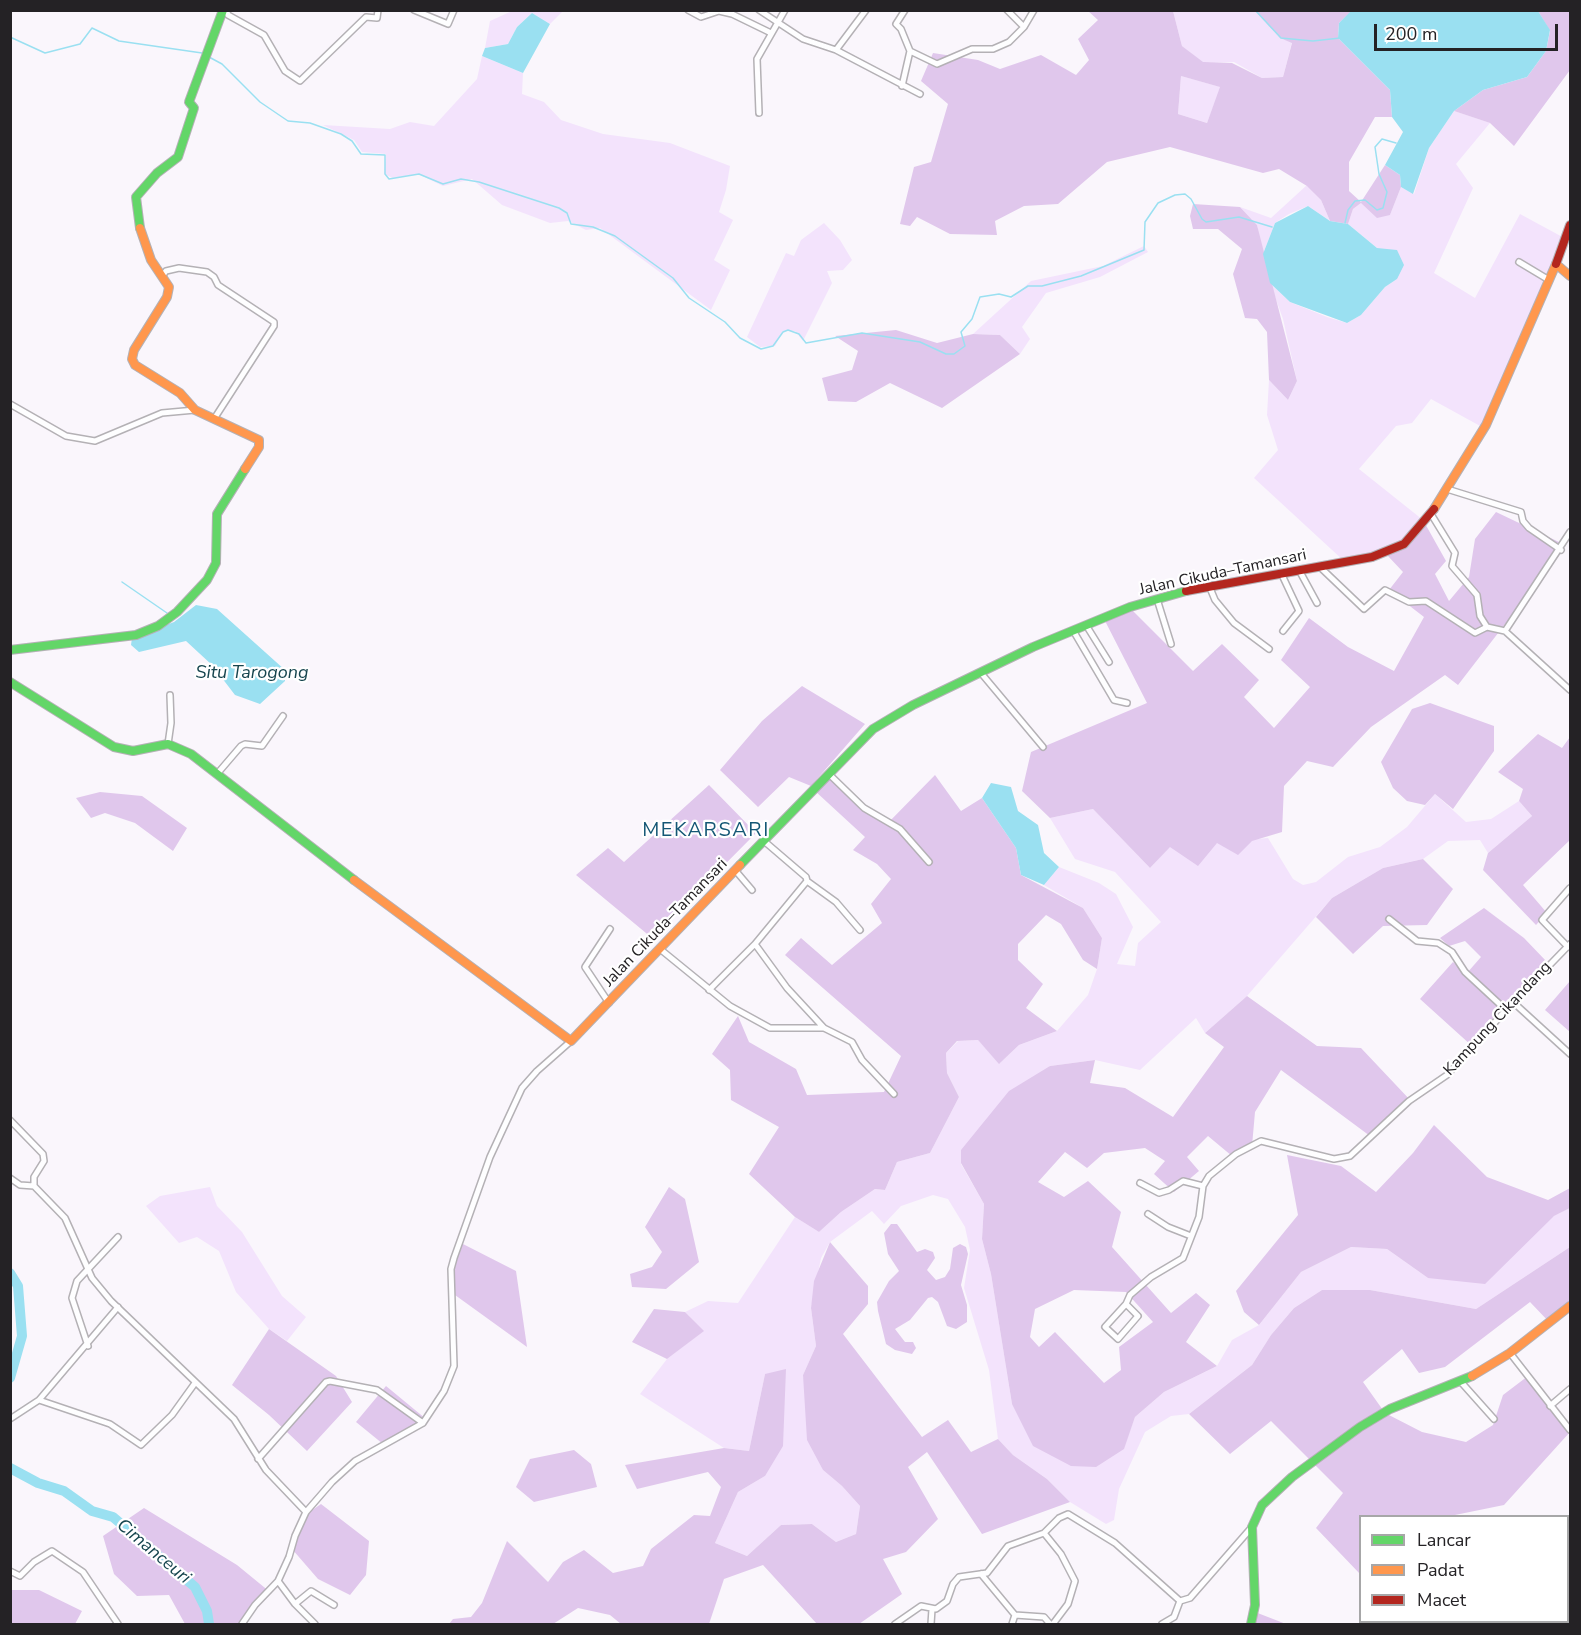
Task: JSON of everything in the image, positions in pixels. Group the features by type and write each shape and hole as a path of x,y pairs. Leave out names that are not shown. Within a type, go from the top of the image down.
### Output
{"street":[{"path":"10,650 136,635 163,623 198,592 216,563 217,514 260,442 195,410 180,393 135,365 132,359 134,350 167,297 169,286 151,260 135,203 141,189 178,157 194,108 189,102 205,54 224,10 228,15 264,35 285,71 300,81 366,17 377,18 378,10"},
{"path":"414,10 448,24 454,10"},
{"path":"688,10 701,17 719,11 732,14 771,33"},
{"path":"759,10 776,24 803,39 836,50 920,94"},
{"path":"759,113 757,59 785,10"},
{"path":"836,50 866,10"},
{"path":"902,86 910,51 901,29 896,24 905,10"},
{"path":"1007,10 1024,27"},
{"path":"910,51 937,64 972,49 993,49 1009,42 1024,27 1034,10"},
{"name":"Jalan Cikuda–Tamansari","path":"571,1041 830,775 855,745 873,729 913,705 1033,647 1157,598 1372,557 1397,549 1431,514 1486,425 1556,264 1570,225"},
{"path":"1519,262 1549,280"},
{"path":"1556,264 1570,276"},
{"path":"163,275 166,271 179,268 207,272 214,277 218,285 274,322 274,326 213,419"},
{"path":"10,404 66,436 95,441 162,413 195,410"},
{"path":"1447,489 1521,512 1523,521 1529,528 1561,550"},
{"path":"1431,514 1455,553 1452,566 1477,595 1480,616 1488,627"},
{"path":"1505,631 1561,550 1570,532"},
{"path":"1320,567 1364,609 1385,590 1409,602 1426,601 1475,633 1488,627 1505,631 1570,690"},
{"path":"1299,570 1317,603"},
{"path":"1282,574 1299,611 1284,632"},
{"path":"1210,588 1215,600 1234,622 1269,649"},
{"path":"1157,598 1172,644"},
{"path":"1086,626 1109,662"},
{"path":"1074,632 1114,700 1127,703"},
{"path":"981,673 1043,747"},
{"path":"10,682 43,705 114,747 133,751 168,744 191,754 388,907 571,1041 522,1088 490,1157 451,1269 454,1366 444,1391 423,1423 355,1461 306,1512 278,1581 255,1605 242,1624"},
{"path":"168,744 171,723 170,695"},
{"path":"217,774 241,746 245,744 262,746 283,716"},
{"path":"830,775 864,808 900,829 929,862"},
{"path":"764,841 806,877 807,881 836,902 860,930"},
{"path":"735,870 752,890"},
{"path":"709,990 755,944 807,881"},
{"path":"1569,946 1542,920 1570,888"},
{"path":"1566,894 1570,901"},
{"path":"1389,919 1417,942 1438,943 1452,952 1465,972 1506,1010"},
{"path":"609,1004 585,967 610,929"},
{"path":"755,944 787,988 824,1028 852,1042 862,1060 894,1094"},
{"name":"Kampung Cikandang","path":"1203,1186 1209,1176 1236,1154 1261,1141 1334,1159 1350,1156 1409,1101 1448,1075 1513,1002 1569,946"},
{"path":"660,950 730,1006 770,1028 824,1028"},
{"path":"1513,1002 1570,1054"},
{"path":"10,1120 43,1154 44,1161 34,1177 34,1186"},
{"path":"10,1178 20,1185 34,1186 64,1218 88,1271 118,1307 234,1419 258,1459 306,1512"},
{"path":"1126,1304 1138,1316 1118,1339 1105,1327 1126,1304 1130,1295 1167,1266 1183,1258 1199,1217 1203,1186 1183,1181 1159,1193 1140,1183"},
{"path":"1148,1214 1168,1227 1191,1236"},
{"path":"87,1346 72,1298 77,1281 118,1237"},
{"path":"1180,1601 1190,1598 1252,1527 1262,1505 1276,1491 1360,1427 1390,1409 1461,1382 1510,1353 1570,1306"},
{"path":"13,1418 39,1400 118,1307"},
{"path":"1510,1353 1570,1430"},
{"path":"258,1459 326,1382 377,1390 423,1423"},
{"path":"1461,1382 1494,1419"},
{"path":"39,1400 110,1424 141,1446 172,1415 195,1383"},
{"path":"1550,1406 1570,1389"},
{"path":"895,1624 921,1606 932,1609 947,1601 953,1584 959,1577 991,1570 1008,1546 1044,1533 1059,1518 1068,1514 1074,1515 1115,1543 1180,1601"},
{"path":"1251,1624 1255,1605 1252,1527"},
{"path":"981,1574 1015,1615 1044,1617 1051,1624 1068,1604 1075,1581 1061,1554 1044,1533"},
{"path":"10,1571 20,1576 34,1562 52,1551 82,1572 118,1624"},
{"path":"278,1581 295,1604 315,1624"},
{"path":"295,1604 311,1591 334,1605"},
{"path":"1162,1624 1174,1617 1180,1601"},
{"path":"932,1609 932,1624"},
{"path":"1012,1624 1015,1615"}],"shaded area":[{"path":"512,11 563,11 550,24 532,13 517,27 508,44 485,48 490,21"},
{"path":"1088,11 1173,11 1182,46 1203,62 1232,63 1262,78 1283,77 1292,43 1280,38 1255,11 1352,11 1339,23 1338,38 1390,90 1392,117 1375,117 1349,162 1349,191 1361,202 1385,165 1400,175 1401,187 1390,215 1377,218 1361,203 1353,209 1348,224 1330,221 1321,200 1307,186 1279,169 1263,173 1170,147 1107,162 1058,204 1024,206 995,221 997,235 950,234 917,217 910,226 900,224 914,167 931,162 948,104 921,81 933,53 978,60 1000,69 1041,55 1076,75 1089,60 1078,39 1098,20","holes":["1181,76 1220,87 1207,123 1178,114"]},
{"path":"1173,11 1255,11 1280,38 1292,42 1283,77 1262,78 1234,62 1203,63 1182,46"},
{"path":"1538,11 1570,11 1570,70 1514,146 1490,123 1454,111 1483,90 1527,77 1546,51 1550,31"},
{"path":"482,56 523,73 522,94 544,102 561,120 603,134 670,143 730,166 719,212 733,220 714,260 730,270 711,310 600,228 586,230 568,221 550,223 502,205 472,179 443,186 418,174 393,178 384,174 386,154 362,152 354,140 323,125 390,129 410,122 434,126 477,79"},
{"path":"1181,76 1221,87 1207,123 1178,114"},
{"path":"1454,111 1490,123 1456,164 1473,188 1434,273 1475,298 1520,214 1568,240 1482,427 1431,399 1412,423 1396,426 1359,469 1423,520 1387,555 1344,561 1254,478 1278,450 1267,415 1269,380 1288,400 1297,381 1283,319 1270,283 1290,302 1327,317 1347,323 1361,315 1385,287 1397,279 1377,248 1348,224 1353,209 1361,203 1390,215 1401,187 1414,194 1429,148"},
{"path":"1307,185 1321,200 1330,221 1308,206 1289,214 1275,223 1263,254 1257,225 1240,207 1271,218"},
{"path":"1193,204 1240,207 1257,225 1297,381 1288,400 1269,380 1267,332 1257,319 1245,318 1233,274 1242,249 1218,229 1193,229 1190,216"},
{"path":"824,223 840,240 852,260 843,270 827,271 832,283 803,341 795,331 783,331 775,346 760,347 747,337 786,253 794,256 801,240"},
{"path":"1144,246 1148,252 1100,277 1046,293 1022,327 1030,339 1020,354 1000,335 973,334 1031,281 1103,266"},
{"path":"896,330 937,343 973,334 1000,335 1020,354 942,408 890,383 856,402 828,401 822,378 852,370 858,351 835,336"},
{"path":"1496,512 1559,542 1512,615 1458,685 1445,675 1371,727 1333,767 1307,761 1284,786 1282,832 1252,841 1238,855 1217,843 1198,866 1170,847 1150,868 1093,809 1050,818 1022,791 1031,752 1147,703 1103,617 1128,606 1193,671 1222,644 1259,680 1244,697 1274,728 1310,687 1281,660 1309,618 1348,647 1394,671 1424,617 1389,590 1403,572 1387,555 1423,520 1446,561 1435,574 1449,601 1469,577 1475,539"},
{"path":"802,686 865,724 811,786 789,777 758,807 720,770 762,721"},
{"path":"1430,703 1494,726 1494,751 1453,809 1435,794 1425,805 1407,801 1393,788 1381,762 1412,709"},
{"path":"1538,734 1562,748 1570,737 1570,840 1523,885 1547,913 1536,925 1483,870 1488,853 1532,816 1519,801 1523,789 1498,772"},
{"path":"831,774 886,825 935,775 961,811 982,798 1016,848 1021,875 1083,908 1102,938 1097,969 1083,960 1061,924 1046,915 1018,944 1018,960 1043,984 1026,1008 1057,1031 1019,1045 999,1064 978,1040 957,1041 946,1053 947,1073 959,1097 930,1153 897,1162 885,1190 875,1189 841,1212 819,1232 795,1217 749,1174 779,1127 731,1100 730,1070 712,1054 738,1016 749,1042 796,1069 807,1095 884,1092 901,1056 785,955 801,938 832,965 882,923 871,904 891,879 877,864 853,850 865,837 815,791"},
{"path":"709,785 756,833 652,938 576,875 608,848 624,862"},
{"path":"100,792 142,796 187,828 173,851 135,823 105,813 91,818 76,798"},
{"path":"1435,794 1466,822 1491,819 1519,801 1532,816 1488,853 1480,840 1448,841 1423,859 1383,868 1332,898 1247,996 1205,1033 1196,1018 1140,1070 1095,1060 1050,1066 961,1164 984,1204 982,1239 991,1274 1012,1404 1123,1449 1135,1417 1164,1392 1217,1366 1232,1340 1259,1325 1301,1272 1351,1247 1387,1249 1428,1278 1570,1208 1570,1247 1476,1309 1370,1290 1322,1290 1294,1308 1271,1335 1252,1365 1189,1414 1171,1416 1145,1432 1119,1489 1114,1520 1106,1524 1070,1502 1047,1479 1013,1455 998,1439 989,1370 964,1288 970,1250 965,1227 948,1199 933,1195 901,1206 884,1224 872,1211 830,1242 821,1258 811,1308 816,1346 803,1375 823,1470 860,1506 856,1534 836,1542 812,1524 781,1525 747,1556 715,1543 738,1492 765,1476 765,1374 749,1451 724,1448 640,1394 667,1359 703,1331 685,1312 708,1301 738,1303 795,1217 819,1232 841,1212 875,1189 885,1190 897,1162 930,1153 959,1097 947,1073 946,1053 958,1041 978,1040 1000,1063 1019,1045 1057,1031 1088,995 1097,969 1102,938 1083,908 1044,885 1059,867 1099,883 1116,894 1133,927 1117,964 1135,966 1138,943 1161,922 1115,872 1075,859 1050,818 1093,809 1150,868 1170,846 1268,838 1293,879 1303,885 1316,882 1348,857 1380,847 1407,827"},
{"path":"1423,859 1453,889 1427,925 1383,926 1353,954 1316,917 1332,898 1383,868"},
{"path":"1484,908 1524,938 1547,962 1472,1046 1420,999 1453,962 1467,973 1481,957 1465,941 1449,946 1440,938"},
{"path":"1570,981 1570,1032 1545,1010"},
{"path":"1247,996 1317,1046 1361,1048 1412,1102 1370,1136 1281,1070 1255,1112 1252,1146 1232,1156 1208,1136 1187,1157 1199,1171 1174,1192 1154,1174 1165,1161 1145,1148 1104,1153 1087,1168 1065,1152 1038,1182 1064,1197 1088,1181 1121,1212 1112,1247 1171,1313 1196,1293 1210,1305 1186,1342 1217,1366 1164,1392 1135,1417 1124,1449 1096,1467 1071,1466 1033,1446 1012,1404 991,1274 982,1239 984,1204 961,1163 961,1150 1009,1091 1050,1066 1095,1060 1090,1083 1125,1088 1173,1117 1224,1047 1205,1033","holes":["1074,1290 1126,1292 1153,1322 1119,1347 1121,1370 1104,1383 1055,1332 1039,1347 1030,1337 1035,1309"]},
{"path":"1434,1125 1487,1177 1548,1200 1570,1188 1570,1208 1554,1216 1485,1284 1428,1278 1387,1249 1351,1247 1301,1272 1259,1325 1244,1312 1236,1291 1298,1215 1287,1155 1341,1166 1376,1192 1413,1153"},
{"path":"210,1187 217,1206 242,1232 282,1296 306,1317 287,1341 269,1329 236,1292 219,1251 197,1237 179,1243 146,1206 160,1196"},
{"path":"669,1187 685,1199 699,1262 666,1289 632,1287 630,1274 652,1267 662,1252 645,1227"},
{"path":"891,1224 897,1224 917,1252 925,1249 933,1252 935,1258 927,1270 936,1280 945,1277 950,1269 953,1248 960,1244 966,1247 968,1254 961,1285 967,1305 967,1322 956,1329 947,1326 938,1302 932,1297 928,1298 910,1320 895,1329 905,1342 913,1342 916,1348 912,1354 895,1350 886,1344 878,1311 877,1302 889,1281 899,1271 888,1254 884,1233"},
{"path":"830,1242 868,1286 868,1304 843,1334 922,1437 948,1420 971,1452 998,1439 1013,1455 1047,1479 1070,1502 982,1534 927,1452 908,1467 938,1519 906,1552 883,1559 902,1594 859,1624 817,1624 763,1565 724,1579 709,1624 621,1624 610,1615 578,1608 553,1624 449,1624 453,1619 471,1617 482,1603 507,1541 548,1582 563,1562 584,1550 613,1573 643,1566 651,1549 694,1515 710,1516 721,1487 708,1472 637,1489 625,1465 724,1448 749,1451 765,1374 786,1369 783,1446 765,1476 738,1492 715,1543 747,1556 781,1525 812,1524 836,1542 856,1534 860,1506 823,1470 807,1440 803,1375 816,1346 811,1308 814,1281"},
{"path":"461,1243 516,1271 527,1347 455,1295 453,1271"},
{"path":"1570,1247 1570,1307 1551,1324 1530,1302 1445,1367 1419,1373 1402,1349 1363,1382 1385,1413 1422,1432 1466,1442 1493,1425 1503,1395 1528,1376 1570,1432 1504,1505 1455,1515 1359,1515 1359,1573 1316,1528 1343,1493 1271,1421 1230,1454 1189,1414 1252,1365 1271,1335 1294,1308 1322,1290 1370,1290 1476,1309"},
{"path":"654,1309 685,1312 704,1331 667,1359 632,1342"},
{"path":"269,1329 336,1376 352,1402 307,1451 269,1415 232,1385"},
{"path":"386,1386 426,1419 383,1444 356,1422"},
{"path":"574,1450 591,1464 597,1487 534,1502 516,1487 530,1459"},
{"path":"321,1504 369,1541 366,1575 350,1595 318,1579 292,1549 305,1515"},
{"path":"144,1508 237,1565 270,1592 245,1624 185,1624 169,1595 137,1596 114,1574 103,1536"},
{"path":"11,1590 39,1590 82,1611 75,1624 11,1624"},
{"path":"1255,1612 1286,1624 1251,1624"}],"water":[{"path":"1352,10 1538,11 1550,30 1546,51 1527,77 1483,90 1454,111 1429,148 1413,194 1401,187 1400,175 1385,165 1403,132 1392,117 1390,90 1338,38 1339,23"},
{"path":"532,13 550,24 523,73 482,56 485,48 508,44 517,27"},
{"path":"1308,206 1330,221 1348,224 1377,248 1397,250 1404,265 1397,279 1385,287 1361,315 1347,323 1290,302 1270,283 1263,254 1275,223"},
{"name":"Situ Tarogong","path":"196,605 217,609 285,670 285,681 260,704 235,695 212,665 186,641 139,652 131,645 132,638 174,622"},
{"path":"991,783 1011,787 1018,811 1038,825 1044,853 1059,867 1044,885 1021,875 1016,848 982,798"}],"waterway":[{"path":"1255,10 1281,38 1313,41 1340,38"},
{"path":"10,37 45,53 80,44 92,28 119,41 202,53"},
{"path":"209,57 222,64 260,102 288,121 310,123 341,134 352,141 361,154 385,155 385,174 389,179 419,174 443,184 461,179 479,182 559,208 567,213 571,224 593,227 615,236 673,278 689,298 725,322 740,338 761,349 773,346 783,332 788,330 799,334 806,343 862,333 920,342 946,354 954,354 965,346 961,332 972,319 980,297 999,294 1011,297 1028,286 1042,286 1081,276 1144,250 1145,222 1158,203 1175,195 1185,194 1191,199 1206,222 1239,217 1272,227"},
{"path":"1345,223 1348,210 1355,201 1365,200 1377,210 1383,208 1387,192 1379,174 1375,147 1382,139 1396,143"},
{"path":"122,582 167,613"},
{"name":"Cimanceuri","path":"10,1273 18,1286 22,1336 10,1378"},
{"name":"Cimanceuri","path":"10,1468 38,1483 64,1491 92,1511 113,1517 195,1587 207,1611 209,1624"}],"traffic: fast":[{"path":"140,228 136,197 157,173 178,157 194,108 189,102 223,10"},
{"path":"10,650 136,635 158,626 177,612 207,580 216,563 217,514 245,469"},
{"path":"740,865 873,729 913,705 1033,647 1130,607 1186,591"},
{"path":"10,682 114,747 133,751 168,744 191,754 354,880"},
{"path":"1251,1624 1255,1605 1252,1527 1262,1505 1292,1477 1360,1427 1390,1409 1472,1376"}],"traffic: slow":[{"path":"140,228 151,260 169,287 167,297 134,350 132,359 135,365 180,393 195,410 259,440 259,447 245,469"},
{"path":"1434,509 1486,425 1556,264 1570,276"},
{"path":"354,880 571,1041 740,865"},
{"path":"1472,1376 1510,1353 1570,1306"}],"traffic: jam":[{"path":"1556,264 1570,225"},
{"path":"1186,591 1372,557 1404,544 1434,509"}],"district":[{"name":"MEKARSARI","path":"706,831"}]}
